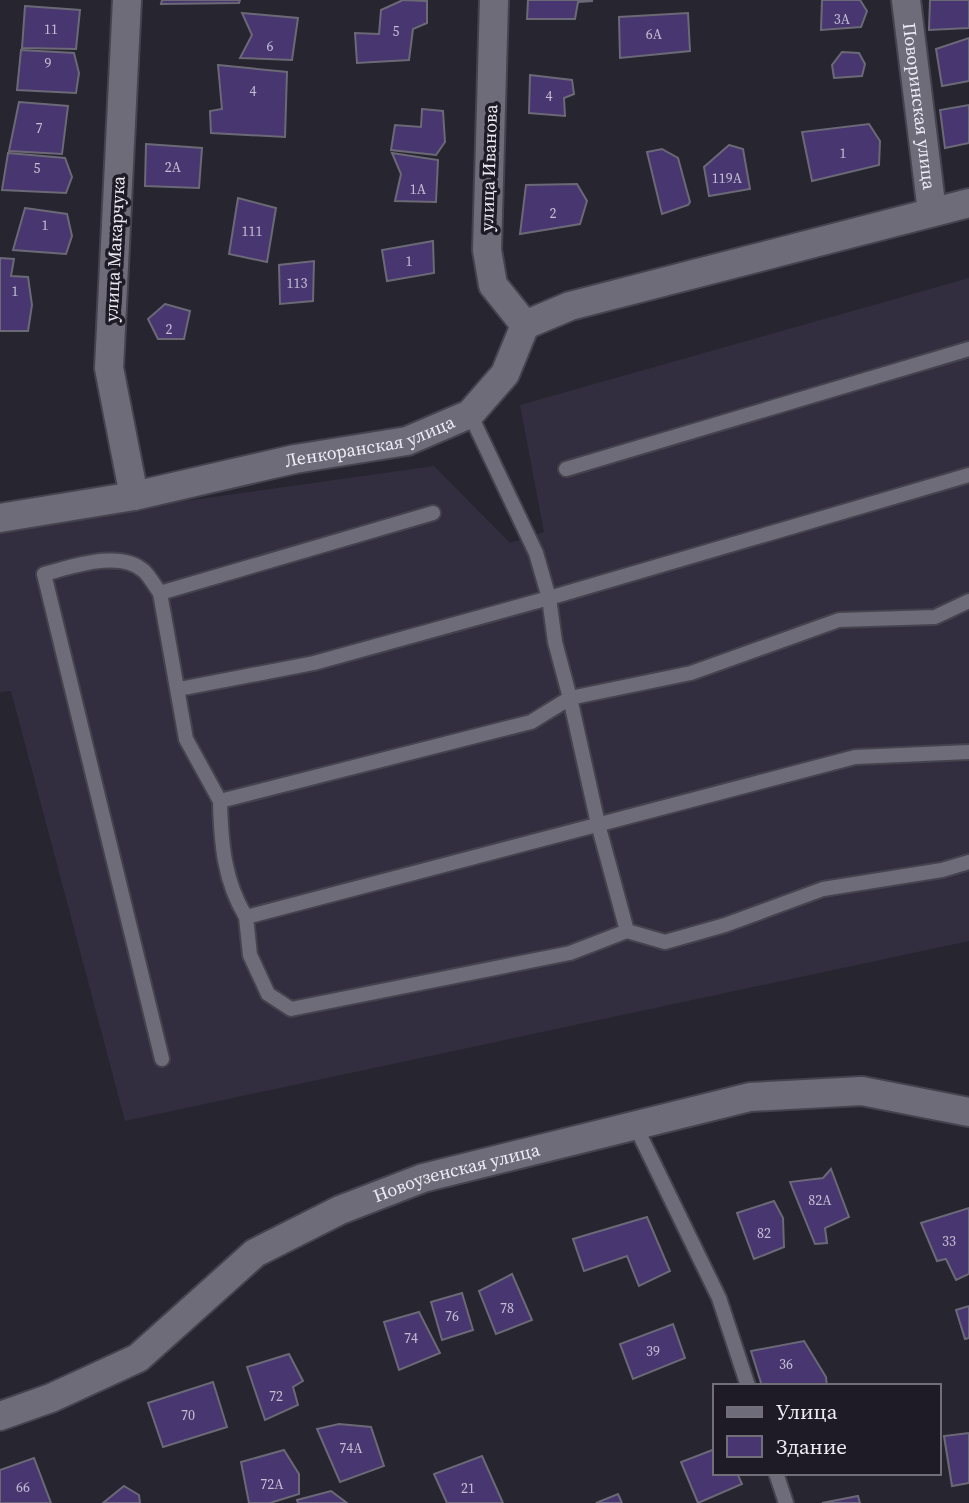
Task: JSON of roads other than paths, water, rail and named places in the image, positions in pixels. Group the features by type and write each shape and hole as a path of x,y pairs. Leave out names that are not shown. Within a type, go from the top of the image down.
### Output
{"street":[{"name":"улица Макарчука","path":"127,0 109,368 134,496"},
{"name":"улица Иванова","path":"494,0 487,250 493,285 525,325"},
{"name":"Поворинская улица","path":"906,0 932,212"},
{"path":"525,325 570,306 969,203"},
{"name":"Ленкоранская улица","path":"0,518 134,496 295,459 407,442 470,414 505,374 525,325"},
{"name":"Новоузенская улица","path":"0,1416 51,1398 138,1358 255,1253 340,1210 423,1178 634,1123 750,1097 862,1091 969,1112"}],"lane":[{"path":"566,469 969,349"},
{"path":"470,414 536,553 549,598 555,642 598,824 627,931"},
{"path":"180,689 314,663 549,598 969,475"},
{"path":"160,593 433,513"},
{"path":"162,1059 44,574 76,566 120,561 143,570 160,593 180,689 186,739 220,801 222,851 234,898 246,918 250,955 268,994 291,1010 570,953 627,931 665,942 725,925 823,889 942,870 969,862"},
{"path":"220,801 531,722 570,698 691,673 839,620 935,617 969,601"},
{"path":"246,918 855,757 969,752"},
{"path":"634,1123 719,1298 747,1384"},
{"path":"777,1475 786,1503"}]}
